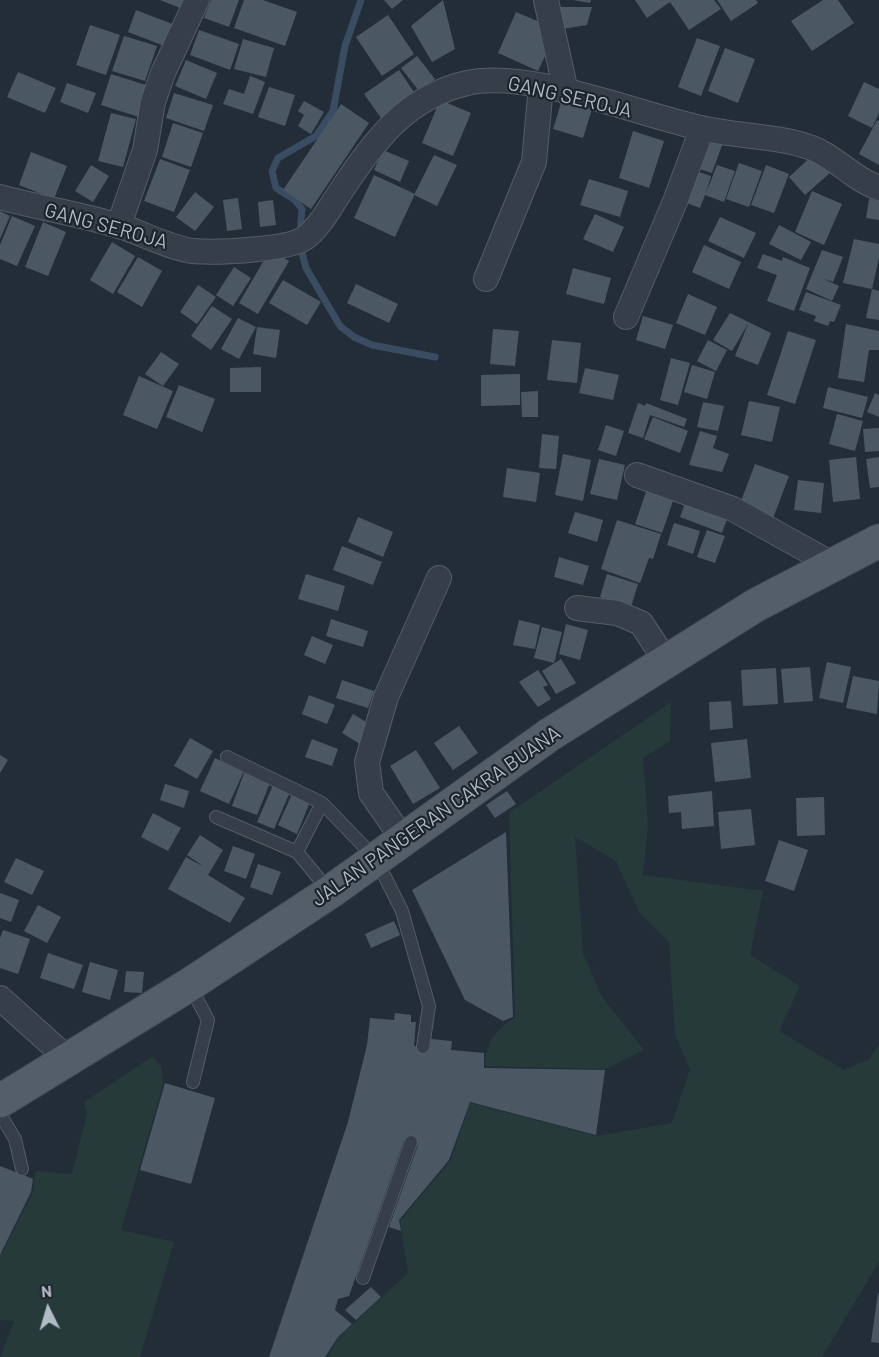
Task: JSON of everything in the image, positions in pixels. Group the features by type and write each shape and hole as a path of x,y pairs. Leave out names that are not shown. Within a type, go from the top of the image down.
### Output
{"main road":[{"name":"JALAN PANGERAN CAKRA BUANA","path":"1,1112 68,1059 194,993 549,735 756,605 879,541"}],"street":[{"path":"118,225 139,171 156,92 196,0"},
{"path":"546,0 566,92"},
{"name":"GANG SEROJA","path":"0,197 118,225 192,251 254,250 297,240 322,219 371,145 407,111 434,93 468,82 501,79 566,92 702,129 796,143 816,150 879,188"},
{"path":"486,279 534,162 541,86"},
{"path":"626,317 676,199 702,129"},
{"path":"637,474 733,509 832,564"},
{"path":"403,839 371,793 367,762 386,697 439,578"},
{"path":"577,608 617,613 641,623 666,661"},
{"path":"0,998 68,1059"}],"lane":[{"path":"227,757 322,803 376,860 402,911 429,1006 423,1047"},
{"path":"297,852 322,803"},
{"path":"216,817 297,852 330,892"},
{"path":"193,1082 208,1017 194,993"},
{"path":"1,1112 15,1139 22,1169"},
{"path":"363,1278 411,1142"}],"green space":[{"path":"671,702 670,741 643,758 648,825 643,875 763,891 750,955 800,986 779,1031 844,1070 869,1059 879,1045 879,1262 822,1357 327,1357 338,1338 408,1273 400,1221 451,1160 470,1103 597,1136 672,1123 690,1069 675,1035 669,942 639,912 616,861 575,837 583,953 602,997 644,1050 606,1069 485,1066 489,1044 502,1027 515,1018 509,813"},
{"path":"153,1056 162,1069 163,1084 121,1230 174,1242 140,1357 0,1357 14,1321 0,1320 0,1253 33,1192 35,1171 72,1174 87,1113 84,1102"}],"building":[{"path":"160,0 189,0 185,10"},
{"path":"211,0 239,0 229,27 204,18"},
{"path":"244,0 263,0 297,12 285,46 234,28"},
{"path":"384,0 403,0 392,9"},
{"path":"443,0 455,49 432,62 411,26"},
{"path":"573,0 591,0 590,3"},
{"path":"635,0 714,0 721,9 689,30 670,2 647,18"},
{"path":"717,0 756,0 758,3 731,21"},
{"path":"823,0 838,0 854,23 812,51 791,21"},
{"path":"559,7 592,7 587,25 562,29"},
{"path":"136,10 175,25 167,47 128,32"},
{"path":"516,12 549,26 553,39 538,71 498,53"},
{"path":"388,15 414,54 382,76 356,37"},
{"path":"90,25 120,35 106,75 76,65"},
{"path":"199,30 239,44 230,70 190,55"},
{"path":"124,36 157,46 145,81 112,71"},
{"path":"697,38 720,46 701,96 678,87"},
{"path":"243,39 274,48 266,77 234,69"},
{"path":"725,48 755,59 738,103 708,91"},
{"path":"417,56 435,79 419,91 401,68"},
{"path":"186,60 217,73 206,99 175,86"},
{"path":"399,70 416,95 381,118 364,94"},
{"path":"18,72 56,88 45,113 7,97"},
{"path":"111,74 149,86 139,117 101,105"},
{"path":"250,76 265,82 253,114 223,104 229,89 244,94"},
{"path":"864,82 879,89 879,113 872,128 848,116"},
{"path":"67,83 96,93 88,113 60,102"},
{"path":"269,87 295,95 285,126 258,117"},
{"path":"174,93 213,105 204,131 166,118"},
{"path":"440,100 471,113 453,156 422,143"},
{"path":"562,100 592,109 583,138 553,129"},
{"path":"304,101 324,112 311,134 298,126 304,115 298,111"},
{"path":"341,104 369,123 311,209 283,190"},
{"path":"111,113 136,119 123,167 98,161"},
{"path":"877,120 879,121 879,165 859,154"},
{"path":"173,123 203,133 191,167 162,157"},
{"path":"633,131 664,141 649,188 619,178"},
{"path":"704,133 724,140 712,173 693,167"},
{"path":"383,150 409,161 400,182 374,170"},
{"path":"31,152 67,166 54,199 19,185"},
{"path":"814,154 831,172 805,195 789,177"},
{"path":"434,155 457,165 437,206 414,195"},
{"path":"160,159 190,170 174,212 144,201"},
{"path":"739,163 762,171 749,207 726,199"},
{"path":"91,165 109,176 93,202 75,191"},
{"path":"717,165 735,171 724,202 705,195 700,208 681,201 692,170 711,176 706,193"},
{"path":"766,165 789,174 774,213 751,205"},
{"path":"374,175 415,194 395,237 354,218"},
{"path":"589,179 628,191 620,217 580,205"},
{"path":"812,191 842,204 824,245 795,232"},
{"path":"195,192 214,207 195,231 176,217"},
{"path":"238,198 242,229 227,231 223,200"},
{"path":"869,199 879,201 879,220 866,218"},
{"path":"273,200 276,225 260,227 258,202"},
{"path":"0,211 10,216 0,239"},
{"path":"595,214 624,227 613,252 583,239"},
{"path":"12,216 35,226 17,266 0,259 0,245"},
{"path":"720,217 756,233 744,258 708,241"},
{"path":"43,222 66,232 48,276 25,267"},
{"path":"779,225 811,242 801,260 769,244"},
{"path":"854,239 879,244 879,258 872,289 843,283"},
{"path":"112,242 135,256 113,294 90,280"},
{"path":"704,245 741,262 729,289 692,272"},
{"path":"270,250 289,261 258,314 239,303"},
{"path":"822,250 843,257 833,282 822,278 839,286 832,301 806,289"},
{"path":"763,254 782,261 783,257 810,268 794,311 767,301 777,275 757,268"},
{"path":"138,257 162,271 142,307 117,292"},
{"path":"234,267 251,278 233,306 216,295"},
{"path":"573,268 611,278 604,304 566,294"},
{"path":"283,280 321,302 307,325 269,303"},
{"path":"356,284 398,304 389,323 347,303"},
{"path":"198,285 216,297 197,324 180,312"},
{"path":"872,289 879,291 879,320 866,318"},
{"path":"806,292 841,305 834,322 830,321 828,326 814,321 816,316 799,310"},
{"path":"688,294 717,307 705,335 676,323"},
{"path":"212,306 232,319 211,350 191,336"},
{"path":"730,313 771,333 758,365 735,356 748,324 732,351 713,340"},
{"path":"643,316 673,325 665,349 636,340"},
{"path":"238,318 256,327 239,359 221,349"},
{"path":"846,324 879,331 879,350 869,350 864,382 838,378"},
{"path":"257,327 280,330 276,358 253,354"},
{"path":"493,329 519,331 515,366 490,364"},
{"path":"788,331 816,340 795,404 767,395"},
{"path":"552,340 581,343 577,383 547,380"},
{"path":"708,340 727,350 716,371 697,361"},
{"path":"161,352 179,364 163,386 145,374"},
{"path":"671,358 690,363 678,405 660,400"},
{"path":"692,365 715,372 707,399 684,392"},
{"path":"261,367 261,392 230,392 230,368"},
{"path":"585,368 619,375 613,400 579,393"},
{"path":"520,374 520,405 481,406 481,375"},
{"path":"139,376 173,391 157,429 123,415"},
{"path":"179,385 215,399 202,432 166,417"},
{"path":"828,387 868,397 862,418 823,408"},
{"path":"538,391 538,417 522,417 521,392"},
{"path":"875,393 879,395 879,417 867,412"},
{"path":"749,401 780,407 772,442 741,435"},
{"path":"703,402 724,406 718,431 697,427"},
{"path":"638,403 645,406 646,403 687,419 684,427 650,415 643,438 628,433"},
{"path":"837,414 863,421 855,451 829,444"},
{"path":"653,417 688,431 680,453 644,439"},
{"path":"606,425 624,431 616,456 598,450"},
{"path":"879,428 879,451 865,452 863,429"},
{"path":"700,431 717,436 713,448 729,454 722,472 689,465"},
{"path":"542,434 559,436 556,469 539,468"},
{"path":"563,454 591,460 583,501 555,495"},
{"path":"856,457 860,499 833,502 829,460"},
{"path":"879,457 879,487 870,488 866,459"},
{"path":"599,459 625,465 617,500 590,494"},
{"path":"755,464 789,476 772,521 738,509"},
{"path":"507,468 540,473 536,502 503,497"},
{"path":"798,480 824,483 821,513 794,510"},
{"path":"647,489 674,498 662,533 635,524"},
{"path":"688,495 730,511 722,533 680,517"},
{"path":"575,512 603,520 597,542 568,533"},
{"path":"358,517 393,532 383,557 348,542"},
{"path":"617,520 661,534 653,559 649,558 640,583 601,569"},
{"path":"674,523 700,531 693,554 667,545"},
{"path":"707,530 725,536 715,563 697,557"},
{"path":"342,546 382,562 373,585 333,570"},
{"path":"559,557 589,566 583,585 554,577"},
{"path":"306,574 345,586 338,611 298,599"},
{"path":"607,574 638,584 631,607 600,597"},
{"path":"331,619 368,631 363,647 326,636"},
{"path":"519,620 540,625 535,649 513,645"},
{"path":"566,624 588,630 580,660 559,654"},
{"path":"542,627 562,632 554,663 534,658"},
{"path":"312,636 333,645 325,664 304,655"},
{"path":"561,659 576,683 556,694 542,671"},
{"path":"827,662 851,667 843,703 819,698"},
{"path":"810,667 813,701 784,703 781,669"},
{"path":"776,668 778,704 743,706 741,670"},
{"path":"538,670 548,685 543,687 551,699 538,707 519,682"},
{"path":"853,676 879,681 877,714 846,708"},
{"path":"342,680 374,691 368,708 336,698"},
{"path":"309,695 335,705 327,724 302,714"},
{"path":"731,701 733,728 710,730 709,702"},
{"path":"353,714 371,725 360,744 342,733"},
{"path":"459,726 478,753 453,770 434,743"},
{"path":"190,738 213,751 197,779 174,766"},
{"path":"312,739 338,749 332,766 305,757"},
{"path":"747,739 751,778 715,782 711,743"},
{"path":"416,750 440,788 413,804 390,766"},
{"path":"0,755 8,760 0,773"},
{"path":"215,758 244,771 229,804 200,791"},
{"path":"244,773 270,783 257,815 232,806"},
{"path":"165,784 189,791 184,808 160,800"},
{"path":"273,785 290,792 274,829 257,822"},
{"path":"507,791 516,804 495,818 486,805"},
{"path":"712,791 714,826 682,829 681,812 669,813 668,796"},
{"path":"292,794 310,802 297,834 278,825"},
{"path":"824,797 825,835 797,836 796,798"},
{"path":"751,809 755,845 721,849 718,812"},
{"path":"153,813 181,828 168,851 141,837"},
{"path":"506,832 513,1017 503,1021 465,1000 412,890"},
{"path":"200,835 223,850 208,875 245,898 230,923 168,889 186,857 204,867 187,855"},
{"path":"779,840 808,850 794,891 765,881"},
{"path":"233,846 255,854 246,879 224,871"},
{"path":"16,858 44,871 32,895 4,882"},
{"path":"258,864 281,872 272,895 250,887"},
{"path":"0,893 19,900 11,922 0,918"},
{"path":"38,905 61,917 47,943 24,931"},
{"path":"394,921 400,935 371,948 365,934"},
{"path":"3,930 30,939 18,974 0,968 0,938"},
{"path":"48,953 83,965 74,989 40,978"},
{"path":"90,962 118,970 110,1000 82,992"},
{"path":"126,971 144,972 142,993 124,992"},
{"path":"395,1013 411,1015 411,1022 416,1022 414,1046 430,1048 431,1039 452,1041 451,1050 484,1053 484,1068 605,1070 596,1135 470,1102 449,1160 399,1220 401,1231 389,1227 418,1145 404,1140 349,1296 338,1299 335,1310 352,1324 338,1337 325,1357 269,1357 348,1122 367,1045 370,1018 394,1020"},
{"path":"165,1083 215,1098 191,1184 140,1170"},
{"path":"0,1166 33,1179 31,1192 0,1255"},
{"path":"371,1287 381,1297 356,1320 345,1310"},
{"path":"879,1294 879,1343 871,1342"}],"waterway":[{"path":"300,234 302,209 295,200 276,188 272,171 278,158 316,136 333,111 345,46 361,0"},
{"path":"300,245 306,268 340,326 354,337 372,345 435,357"}]}
